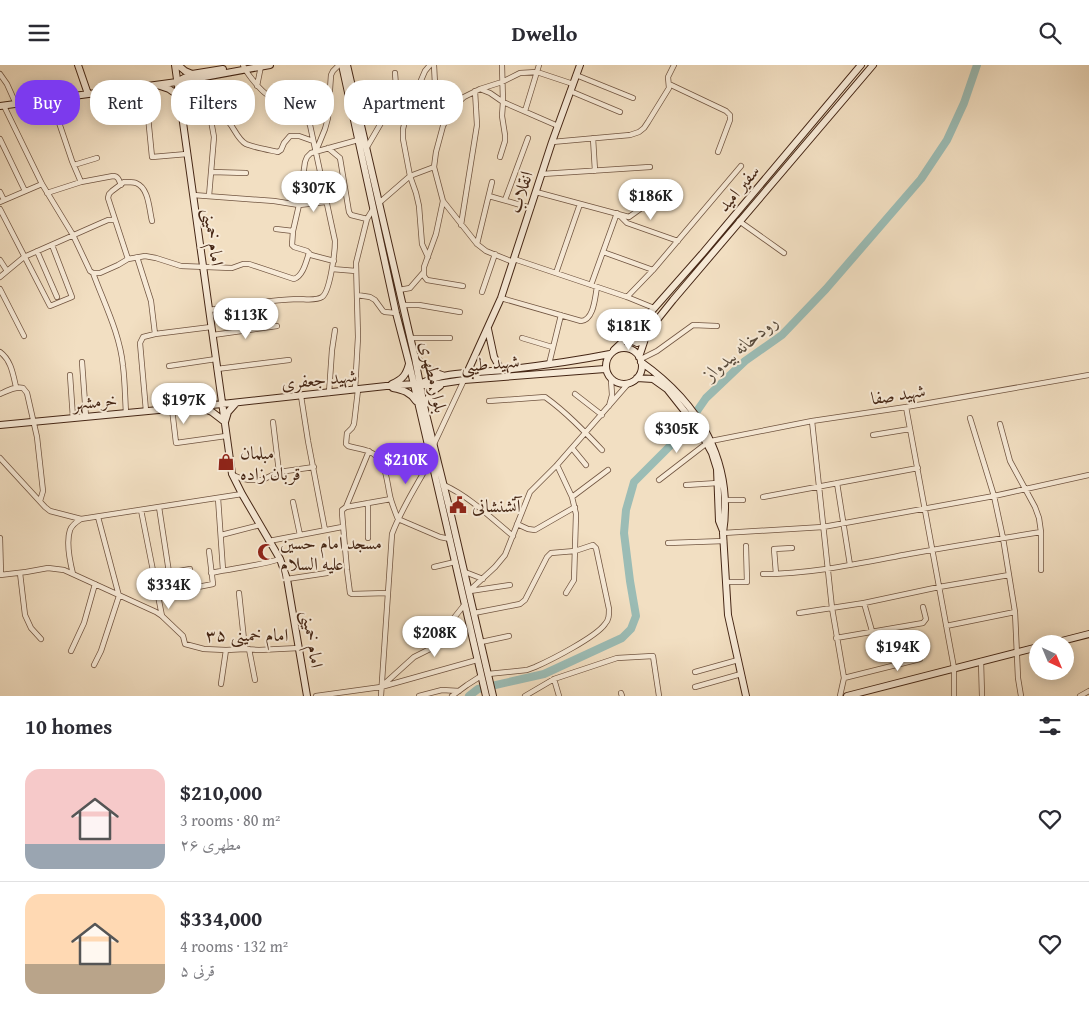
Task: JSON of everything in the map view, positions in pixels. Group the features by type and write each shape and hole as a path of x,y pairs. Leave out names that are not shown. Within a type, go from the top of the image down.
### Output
{"street":[{"path":"78,65 88,94 80,95"},
{"path":"176,65 194,77 195,80"},
{"name":"امام خمینی","path":"176,65 177,80"},
{"path":"184,80 245,66 270,65"},
{"path":"432,65 434,80"},
{"path":"428,257 422,244 419,206 410,176 403,129 407,113 425,71 432,65"},
{"path":"500,157 505,141 502,116 502,65"},
{"path":"525,111 539,65"},
{"name":"انقلاب","path":"467,373 501,298 552,142 580,65"},
{"path":"552,142 630,135 639,132 644,128 669,89 668,77 674,65"},
{"name":"سفیر امید","path":"612,352 634,331 702,254 861,65"},
{"name":"سفیر امید","path":"640,359 645,339 653,325 739,221 873,65"},
{"path":"209,310 266,301 318,299 325,294 334,261 334,241 310,125 304,115 266,94 257,86 245,66"},
{"path":"257,86 261,66"},
{"path":"316,152 328,118 331,75 333,71 344,69"},
{"name":"بلوار مطهری","path":"344,69 396,313 412,358"},
{"path":"463,98 520,73 536,72 573,84"},
{"path":"396,73 396,80"},
{"path":"0,75 15,102"},
{"path":"576,75 633,98"},
{"path":"669,84 726,111 730,115 730,120 718,152"},
{"path":"478,90 490,93 503,102 558,126"},
{"path":"462,225 476,125 478,90"},
{"path":"570,91 620,112"},
{"path":"15,104 2,106 42,184 73,235 90,271 93,273 113,327 120,348 123,366 126,413"},
{"path":"60,125 81,182"},
{"path":"148,125 152,157 187,154"},
{"name":"امام خمینی","path":"183,125 232,474 242,495 280,559 287,579 307,696"},
{"path":"209,196 214,137 212,125"},
{"path":"230,125 246,143 278,152 290,136 299,136 313,141"},
{"name":"بلوار مطهری","path":"360,125 410,337 412,358 431,459 465,572 489,676 487,686"},
{"path":"366,149 380,125"},
{"path":"444,125 434,167 443,201 477,244 495,255 556,273 654,308"},
{"path":"593,138 595,171"},
{"path":"0,139 25,191"},
{"path":"505,200 528,139"},
{"path":"334,261 311,255 307,251 292,246 291,243 305,162 309,154 358,140"},
{"path":"328,148 340,158 349,212 351,215 367,219"},
{"path":"74,165 97,158"},
{"path":"627,297 653,270 741,166"},
{"path":"379,203 410,176 434,167"},
{"path":"542,174 650,167"},
{"path":"212,172 246,173"},
{"path":"47,193 81,182 113,175 119,179 121,185"},
{"path":"128,259 108,198 109,194 124,182 141,186 146,193 152,221"},
{"path":"477,244 492,182"},
{"path":"0,192 2,201 42,184"},
{"path":"536,193 629,217 661,195"},
{"path":"193,195 274,201 299,205 326,202"},
{"path":"489,196 531,208"},
{"path":"399,291 410,288 423,273 436,234 443,201"},
{"path":"556,273 580,204"},
{"path":"0,209 50,306 72,297 52,245"},
{"path":"373,209 367,219 356,263 357,390 353,426 347,433 346,444 369,451 382,463 398,519 440,537 450,539"},
{"path":"617,213 627,223 678,241"},
{"path":"591,285 617,213"},
{"path":"0,277 24,257 108,220 115,220"},
{"path":"739,221 784,253"},
{"path":"276,229 293,231"},
{"path":"37,251 57,297"},
{"path":"603,251 653,270"},
{"path":"93,273 100,273 128,259 145,256 181,266 232,268 249,264 294,279 301,274 309,253"},
{"path":"482,292 495,255"},
{"path":"137,257 150,301 154,334"},
{"path":"0,259 7,271"},
{"path":"332,269 356,271"},
{"path":"423,273 427,280 463,286"},
{"path":"501,298 582,321 587,320 591,313 597,287"},
{"path":"0,289 24,336"},
{"path":"357,295 370,297 375,300 385,312 396,313"},
{"path":"403,305 419,305 460,312"},
{"path":"549,364 561,315"},
{"path":"640,359 657,351 693,325 717,326"},
{"path":"212,335 278,326"},
{"path":"146,411 140,343 143,337 211,327"},
{"path":"488,327 494,357 501,370"},
{"path":"329,393 335,330"},
{"path":"634,331 632,337 634,341 637,343 645,339"},
{"path":"410,337 450,338"},
{"path":"522,338 552,347"},
{"path":"608,407 612,395 611,380 605,369 605,364 612,352 620,348 631,349 679,393 689,412 716,452 724,483 726,519 724,541 728,615 746,696"},
{"path":"0,352 9,363 16,387"},
{"name":"شهید طیبی","path":"417,384 430,385 467,373 579,360 612,352"},
{"path":"412,358 428,370 447,379 428,395 421,406 410,393 386,386 404,378 412,358"},
{"path":"169,366 216,359"},
{"path":"469,591 505,555 530,492 572,449 627,385 635,380 640,373 640,359"},
{"path":"217,369 289,360"},
{"path":"579,360 584,365 581,371"},
{"path":"82,361 86,417"},
{"name":"شهید طیبی","path":"447,379 464,380 605,369"},
{"path":"70,375 73,418"},
{"name":"شهید صفا","path":"709,442 812,421 906,407 1089,375"},
{"path":"611,380 616,383 627,384 635,380 653,379 667,389 689,412"},
{"path":"434,444 464,380"},
{"name":"شهید جعفری","path":"222,404 417,384"},
{"path":"0,394 16,387 26,390 37,437 43,491 40,501"},
{"path":"575,394 602,415"},
{"path":"301,396 325,530"},
{"path":"489,401 545,397 586,433 602,450"},
{"path":"199,406 212,412 225,423 228,412 236,403"},
{"name":"خرمشهر","path":"0,425 222,404"},
{"name":"بلوار مطهری","path":"421,406 434,444 444,485 450,539 481,677 487,686 489,695"},
{"path":"906,407 954,668 954,696"},
{"path":"172,409 176,443 226,435"},
{"path":"970,418 994,496 1003,538 1015,612 1018,677 1021,696"},
{"path":"273,421 279,472"},
{"path":"812,421 832,608 844,679 840,696"},
{"path":"1000,424 1010,461 1039,518 1040,570"},
{"path":"873,435 910,429"},
{"path":"659,480 709,442"},
{"path":"709,442 717,469 720,521 724,533"},
{"path":"572,449 586,465"},
{"path":"369,451 346,507 342,510 346,570 350,593 388,593"},
{"path":"0,457 50,511 81,519 242,495"},
{"path":"381,696 392,534 406,503 431,459"},
{"path":"557,465 575,507 574,580 566,593"},
{"path":"232,474 249,480 262,480 279,472 314,467"},
{"path":"763,497 918,469"},
{"path":"572,497 608,470"},
{"path":"724,533 824,527 994,496 1089,475"},
{"path":"686,485 718,483"},
{"path":"837,483 850,565"},
{"path":"444,485 474,503 512,536"},
{"path":"218,498 223,570"},
{"path":"346,507 391,499"},
{"path":"725,500 743,500"},
{"path":"293,502 300,535"},
{"path":"368,503 368,538"},
{"path":"159,507 172,591"},
{"path":"517,524 535,530 575,507"},
{"path":"141,510 162,616"},
{"path":"94,665 101,651 119,596 98,517"},
{"path":"73,574 69,551 70,530 81,519"},
{"path":"221,535 260,525"},
{"path":"269,541 342,527"},
{"path":"762,574 828,569 932,549 1040,532"},
{"path":"0,538 1,575"},
{"path":"668,543 724,541"},
{"path":"474,613 523,602 549,554 575,551 590,545 595,546 608,599 607,623 595,634 542,663 527,669 489,676"},
{"path":"726,582 747,582 746,546"},
{"path":"776,574 774,549 792,548"},
{"path":"158,595 213,584 209,551"},
{"path":"211,573 280,559"},
{"path":"434,567 455,562"},
{"name":"امام خمینی ۳۵","path":"1,575 48,567 73,574 162,616 183,636 186,645 204,649 226,650 299,648"},
{"path":"169,573 190,569"},
{"path":"465,572 483,579"},
{"path":"20,573 25,615 31,627 41,639"},
{"path":"287,579 327,573"},
{"path":"800,613 864,603 1009,575"},
{"path":"71,651 84,623 95,584"},
{"path":"469,591 510,585"},
{"path":"239,593 247,649 255,680"},
{"path":"864,603 872,631"},
{"path":"382,687 414,657 437,644 464,604"},
{"path":"836,638 923,623 926,619 923,607"},
{"path":"946,626 1015,612"},
{"path":"1074,638 1089,634"},
{"path":"481,642 509,636"},
{"path":"847,696 1029,649"},
{"path":"221,684 226,650"},
{"path":"525,696 530,695 554,679 617,658 654,656 659,696"},
{"path":"844,679 920,659"},
{"path":"316,696 382,687 477,660"},
{"path":"695,672 738,661"},
{"path":"982,661 982,696"},
{"path":"695,687 741,675"},
{"path":"452,696 481,677"},
{"path":"554,679 559,696"},
{"path":"419,696 442,690 459,691"},
{"path":"1080,696 1089,691"}],"waterway":[{"name":"رودخانه بیدواز","path":"469,696 478,689 544,674 622,638 631,629 636,616 624,533 626,510 634,482 679,437 706,398 745,361 782,335 826,289 921,179 947,140 964,103 977,65"}],"place":[{"name":"مبلمان قربان زاده","path":"226,462"},
{"name":"آتشنشانی","path":"458,505"},
{"name":"مسجد امام حسین علیه السلام","path":"266,552"}]}
